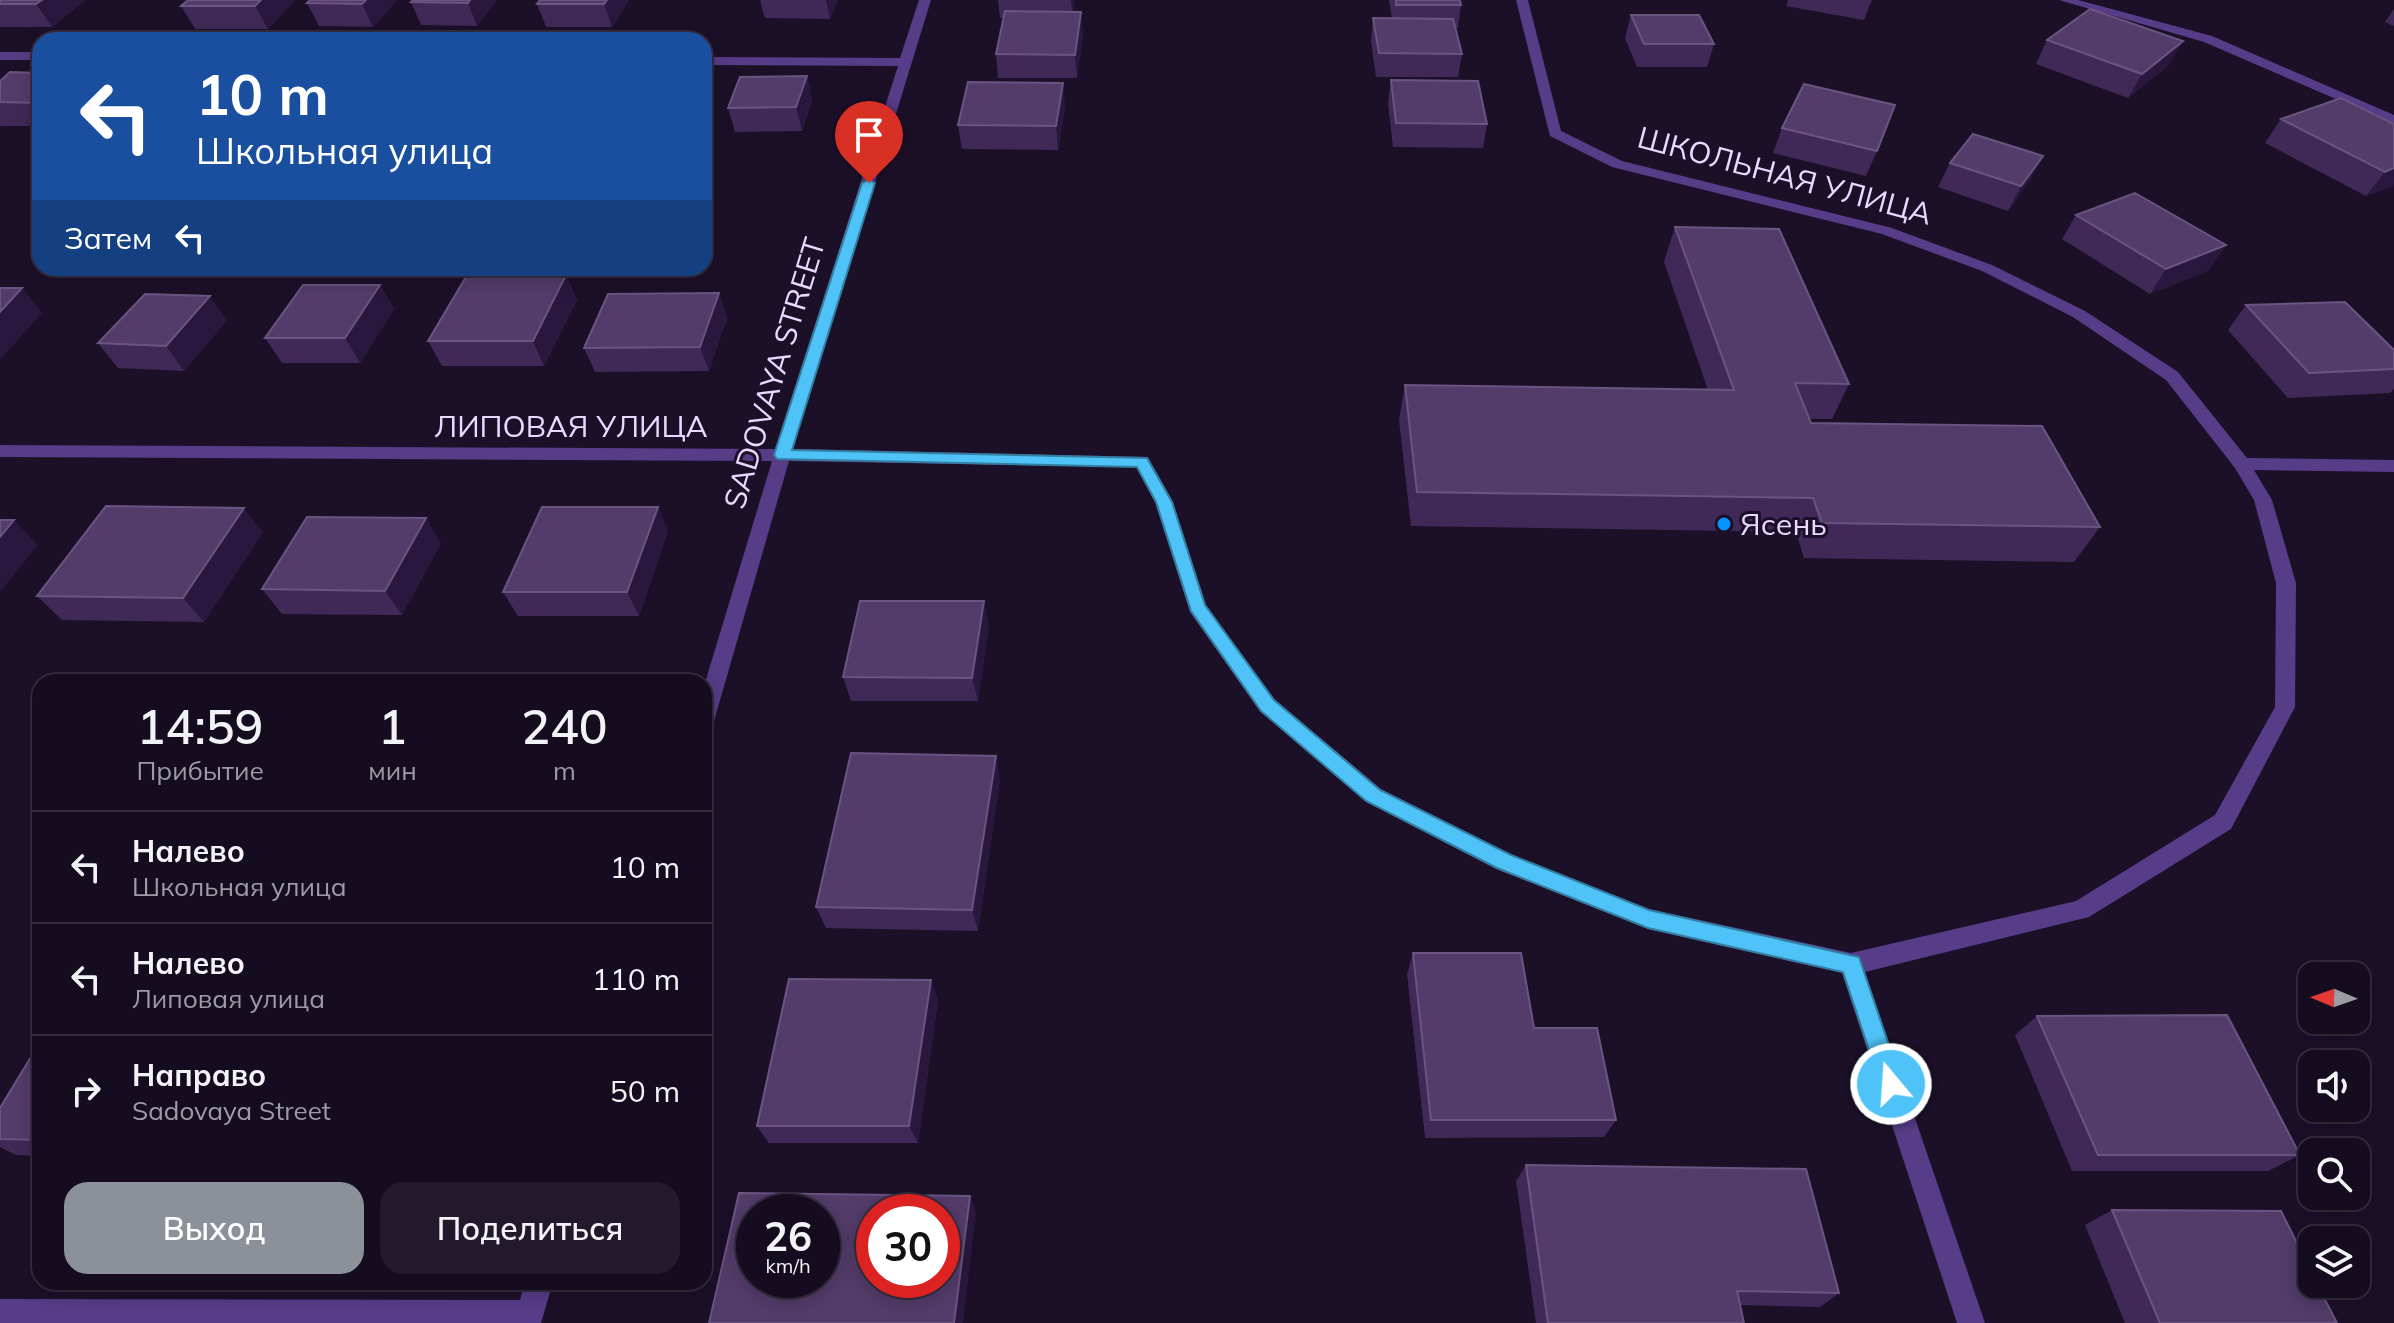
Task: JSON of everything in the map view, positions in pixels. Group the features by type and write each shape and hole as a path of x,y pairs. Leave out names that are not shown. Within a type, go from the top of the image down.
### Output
{"street":[{"name":"SADOVAYA STREET","path":"712,694 782,455 925,0"},
{"name":"ШКОЛЬНАЯ УЛИЦА","path":"1142,461 1164,502 1197,607 1267,705 1373,795 1504,862 1648,919 1851,964 2081,910 2223,822 2285,707 2286,583 2263,500 2242,464 2172,376 2079,314 1987,268 1887,231 1617,164 1555,133 1522,0"},
{"path":"2065,0 2208,39 2394,120"},
{"path":"0,56 32,56"},
{"path":"712,61 907,62"},
{"name":"ЛИПОВАЯ УЛИЦА","path":"0,451 782,455 1142,461"},
{"path":"2242,464 2394,466"},
{"path":"1851,964 1971,1323"},
{"path":"0,1313 528,1319 537,1290"}],"building":[{"path":"0,0 42,0 36,4 0,4"},
{"path":"188,0 261,0 255,6 181,6"},
{"path":"310,0 366,0 362,4 307,3"},
{"path":"470,0 468,3 411,2"},
{"path":"540,0 607,0 604,4 537,4"},
{"path":"1396,0 1460,0 1461,5 1396,5"},
{"path":"2090,9 2183,41 2142,74 2047,40"},
{"path":"1005,11 1081,12 1075,55 996,54"},
{"path":"1631,15 1699,15 1714,44 1644,44"},
{"path":"1373,18 1453,19 1462,54 1379,53"},
{"path":"10,72 32,73 32,103 0,102 0,81"},
{"path":"807,76 796,107 728,108 740,77"},
{"path":"1391,80 1478,81 1487,124 1396,123"},
{"path":"968,82 1063,83 1056,126 958,125"},
{"path":"1804,84 1895,105 1877,151 1782,128"},
{"path":"2341,98 2394,124 2394,168 2385,172 2281,119"},
{"path":"1973,134 2043,156 2021,186 1950,163"},
{"path":"2135,193 2226,245 2166,269 2076,215"},
{"path":"1675,227 1779,229 1849,384 1795,383 1811,423 2042,426 2100,527 1822,523 1813,498 1417,492 1405,385 1734,390"},
{"path":"466,276 566,276 533,341 428,341"},
{"path":"303,285 380,285 345,338 265,338"},
{"path":"0,288 22,288 0,312"},
{"path":"719,293 700,347 584,348 608,294"},
{"path":"145,294 210,296 166,346 98,343"},
{"path":"2345,302 2394,350 2394,369 2309,373 2246,305"},
{"path":"106,506 244,508 183,598 37,596"},
{"path":"542,507 658,507 627,592 503,592"},
{"path":"307,517 426,518 385,591 262,589"},
{"path":"0,520 14,520 0,537"},
{"path":"860,601 984,601 972,678 843,677"},
{"path":"851,753 996,756 972,910 816,907"},
{"path":"1413,953 1521,953 1534,1028 1597,1028 1616,1120 1431,1120"},
{"path":"789,979 931,980 909,1126 757,1126"},
{"path":"2227,1015 2298,1155 2098,1155 2037,1016"},
{"path":"32,1055 32,1140 0,1139 0,1108"},
{"path":"1526,1165 1806,1169 1839,1293 1737,1291 1744,1323 1548,1323"},
{"path":"840,1194 856,1195 856,1298 957,1298 954,1323 709,1323 736,1206 736,1298 840,1298"},
{"path":"960,1196 970,1196 960,1275"},
{"path":"2112,1210 2281,1211 2298,1245 2298,1298 2324,1298 2337,1323 2160,1323"}],"place":[{"name":"Ясень","path":"1724,524"}],"route":[{"path":"869,183 782,455 1142,461 1164,502 1197,607 1267,705 1373,795 1504,862 1648,919 1851,964 1891,1084"}]}
